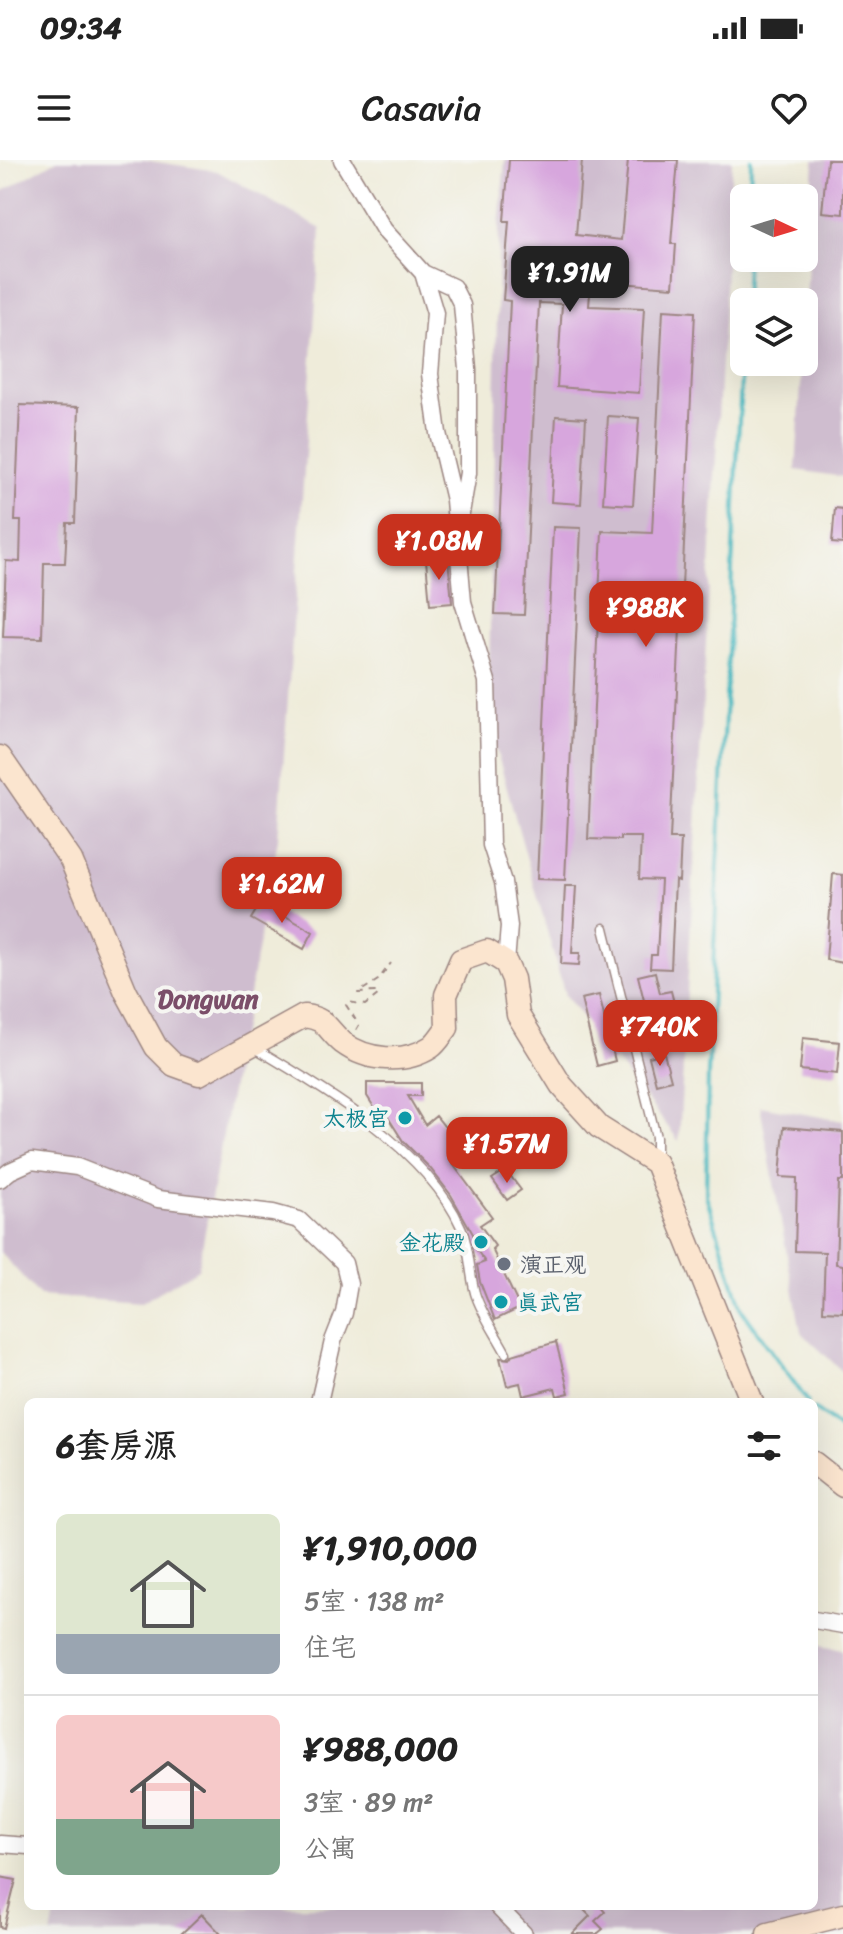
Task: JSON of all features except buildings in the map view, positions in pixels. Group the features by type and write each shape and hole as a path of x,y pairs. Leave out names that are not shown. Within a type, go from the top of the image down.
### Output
{"main road":[{"path":"0,757 71,860 126,992 156,1047 174,1065 199,1074 304,1016 320,1019 348,1046 368,1058 405,1057 431,1047 447,1028 446,995 461,960 487,951 506,963 513,979 518,1015 561,1085 599,1127 656,1163 750,1398"},
{"path":"818,1466 843,1486"},
{"path":"768,1934 843,1915"}],"street":[{"path":"342,160 384,230 423,273 435,313 430,374 432,389 458,528 463,602 487,681 491,845 503,882 509,926 506,963"},
{"path":"423,273 453,287 462,305 468,369 468,473 458,528"},
{"path":"0,1179 32,1161 77,1167 158,1199 273,1213 299,1220 344,1263 349,1284 320,1398"},
{"path":"818,1621 843,1625"},
{"path":"0,1844 24,1846"},
{"path":"501,1910 524,1934"}],"lane":[{"path":"604,928 656,1137 656,1163"},
{"path":"251,1046 329,1091 394,1142 443,1194 462,1228 476,1293 506,1353"}],"path":[{"path":"348,1046 359,1025 346,1005 349,1002 365,1005 379,994 358,993 378,980 391,963"}],"shaded area":[{"path":"57,160 144,160 217,171 321,229 278,839 198,1269 141,1303 40,1296 0,1252 0,193"},
{"path":"505,160 732,160 679,1141 565,995 488,720 499,226"},
{"path":"814,160 843,160 843,477 796,470 801,376 818,376 818,288 807,288 807,272 818,272 818,184 813,184"},
{"path":"760,1106 843,1121 843,1372 801,1332"},
{"path":"818,1646 843,1650 843,1934 51,1934 56,1910 818,1910"}],"waterway":[{"path":"750,184 751,160"},
{"path":"746,272 746,288"},
{"path":"741,376 708,1075 706,1195 742,1310 805,1398"},
{"path":"818,1412 843,1431"}],"place":[{"name":"太极宫","path":"405,1118"},
{"name":"金花殿","path":"481,1242"},
{"name":"演正观","path":"504,1264"},
{"name":"真武宫","path":"501,1302"}],"district":[{"name":"Dongwan","path":"208,999"}]}
